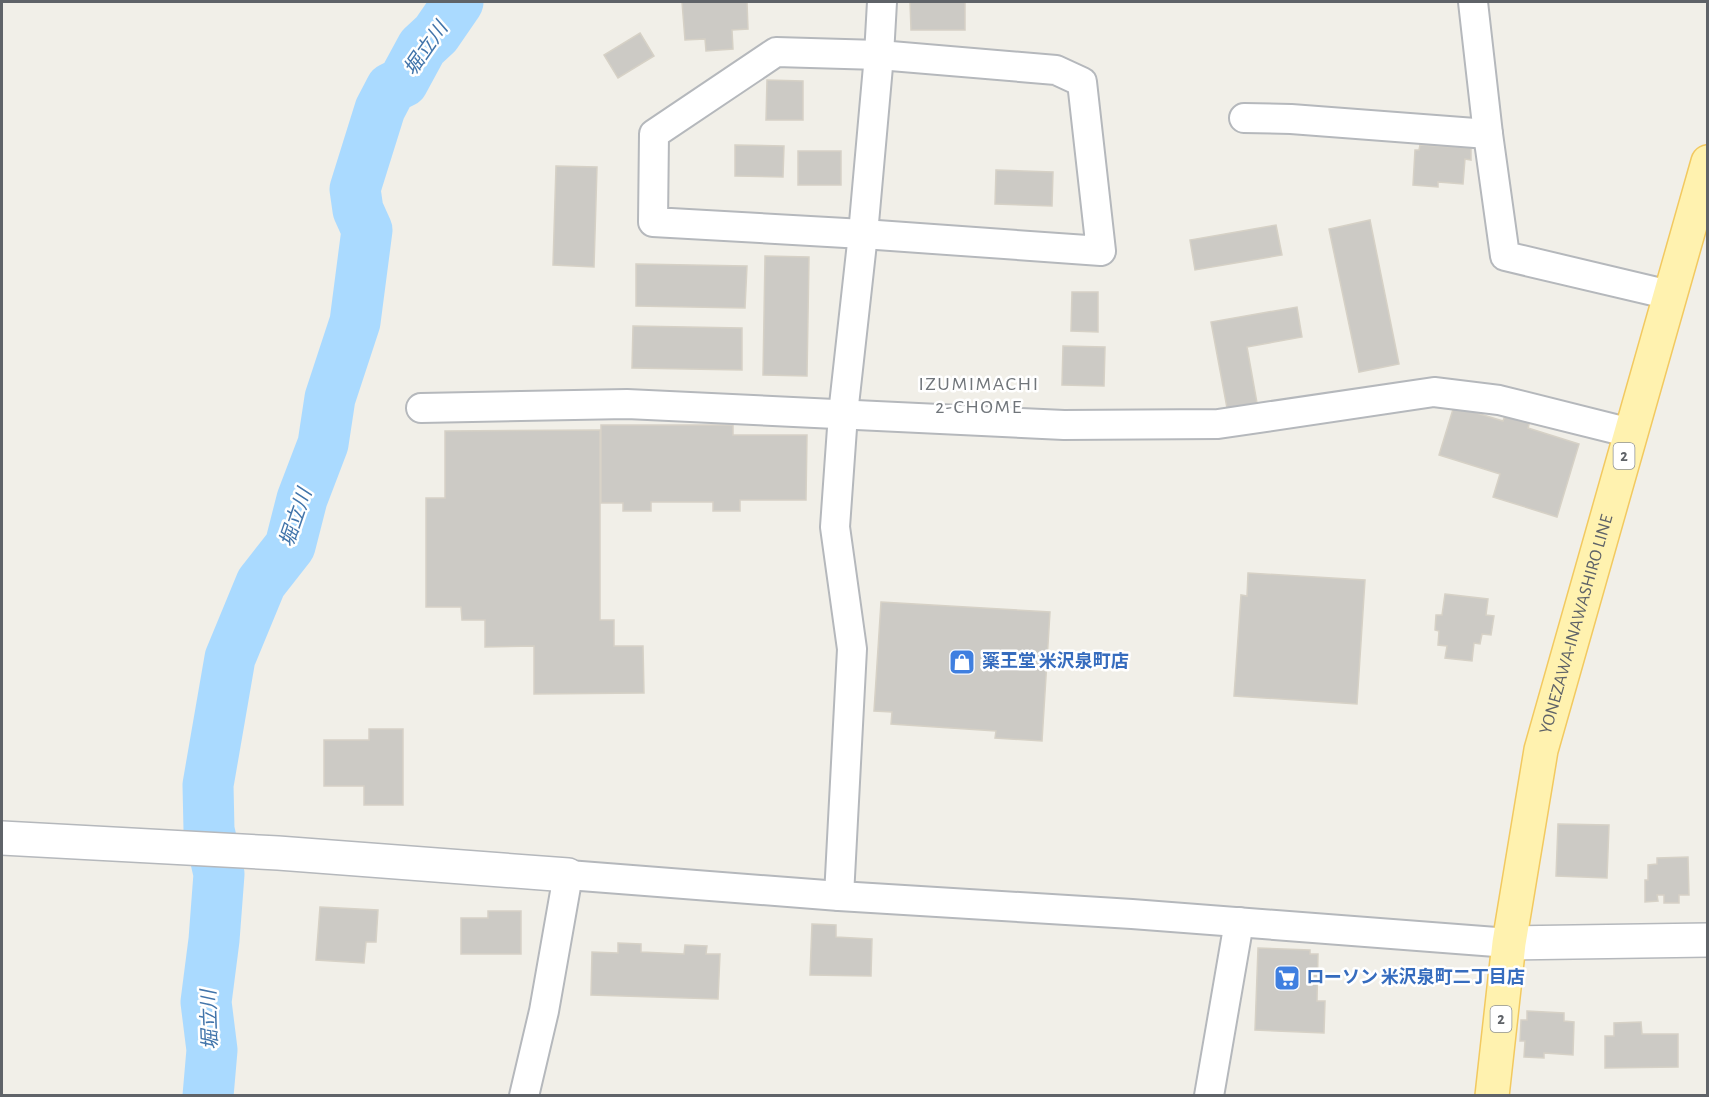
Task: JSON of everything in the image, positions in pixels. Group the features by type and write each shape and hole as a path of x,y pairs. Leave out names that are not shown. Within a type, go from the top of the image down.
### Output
{"main road":[{"name":"YONEZAWA-INAWASHIRO LINE","path":"1492,1095 1509,943 1541,750 1707,162"}],"street":[{"path":"839,896 852,649 835,526 843,414 863,234 882,2"},
{"path":"1473,2 1505,256 1670,295"},
{"path":"776,52 879,56 1056,70 1082,82 1101,251 653,222 654,134 776,52"},
{"path":"1244,118 1291,119 1488,134"},
{"path":"421,408 627,404 1064,425 1218,424 1434,392 1499,400 1631,433"},
{"path":"2,838 278,853 839,896 1132,914 1509,943 1707,940"},
{"path":"524,1095 544,1011 568,875"},
{"path":"1209,1095 1239,922"}],"building":[{"path":"682,2 747,2 748,29 732,30 733,49 706,51 705,39 685,40"},
{"path":"910,2 965,2 965,30 911,30"},
{"path":"640,33 654,56 618,78 604,55"},
{"path":"767,80 803,81 803,120 766,120"},
{"path":"735,145 784,146 783,177 735,176"},
{"path":"1420,145 1471,148 1471,160 1465,159 1463,184 1438,182 1438,187 1413,185 1415,150 1419,150"},
{"path":"798,151 841,151 841,185 798,185"},
{"path":"556,166 597,167 594,267 553,265"},
{"path":"996,170 1053,172 1052,206 995,204"},
{"path":"1370,220 1399,364 1359,372 1329,229"},
{"path":"1276,225 1282,255 1195,270 1190,240"},
{"path":"765,256 809,257 807,376 763,375"},
{"path":"636,264 747,266 745,308 636,306"},
{"path":"1072,292 1098,292 1098,332 1071,331"},
{"path":"1297,307 1302,337 1247,347 1257,403 1227,408 1211,322"},
{"path":"633,326 742,328 742,370 632,368"},
{"path":"1063,346 1105,347 1104,386 1062,385"},
{"path":"1454,406 1503,421 1506,413 1530,421 1528,428 1579,444 1557,517 1493,497 1500,474 1439,455"},
{"path":"601,425 733,425 733,435 807,435 806,500 740,500 740,511 713,511 713,502 651,502 651,511 623,511 623,503 601,503"},
{"path":"600,430 600,620 614,620 614,646 643,646 644,693 534,694 534,646 485,647 485,620 462,620 461,607 426,607 426,498 445,498 445,431"},
{"path":"1248,573 1365,580 1357,704 1234,696 1241,595 1247,596"},
{"path":"1445,594 1488,599 1486,615 1494,616 1491,635 1482,634 1480,644 1474,643 1472,661 1445,658 1447,646 1438,645 1439,631 1435,630 1436,615 1442,615"},
{"name":"薬王堂 米沢泉町店","path":"881,602 1050,612 1042,741 995,738 996,731 891,724 892,712 874,711"},
{"path":"369,729 403,729 403,805 364,805 364,786 324,786 324,740 369,740"},
{"path":"1558,824 1609,825 1607,878 1556,876"},
{"path":"1688,857 1689,895 1679,895 1679,903 1664,903 1664,895 1657,895 1658,901 1645,902 1648,865 1657,864 1657,858"},
{"path":"320,907 378,910 376,942 366,942 364,963 316,960"},
{"path":"488,911 521,911 521,954 461,954 461,918 488,918"},
{"path":"812,924 836,925 836,937 872,939 871,976 810,975"},
{"path":"618,943 641,944 641,952 684,954 685,945 707,946 706,954 720,954 718,999 591,995 592,952 618,953"},
{"name":"ローソン 米沢泉町二丁目店","path":"1258,948 1310,950 1310,954 1318,954 1317,1001 1325,1001 1324,1033 1255,1030"},
{"path":"1527,1011 1564,1013 1564,1021 1574,1022 1573,1055 1544,1053 1544,1058 1524,1057 1525,1041 1520,1041 1521,1020 1527,1020"},
{"path":"1641,1022 1642,1034 1678,1034 1678,1067 1605,1068 1605,1036 1614,1036 1614,1023"}],"waterway":[{"name":"堀立川","path":"208,1096 212,1050 206,1002 219,874 209,830 208,785 230,658 261,583 290,546 302,499 323,444 330,398 355,322 367,230 358,210 355,189 380,109 391,88 403,82 422,47 436,34 458,2"}],"place":[{"name":"薬王堂 米沢泉町店","path":"962,662"},
{"name":"ローソン 米沢泉町二丁目店","path":"1287,978"}],"district":[{"name":"IZUMIMACHI 2-CHOME","path":"979,396"}]}
